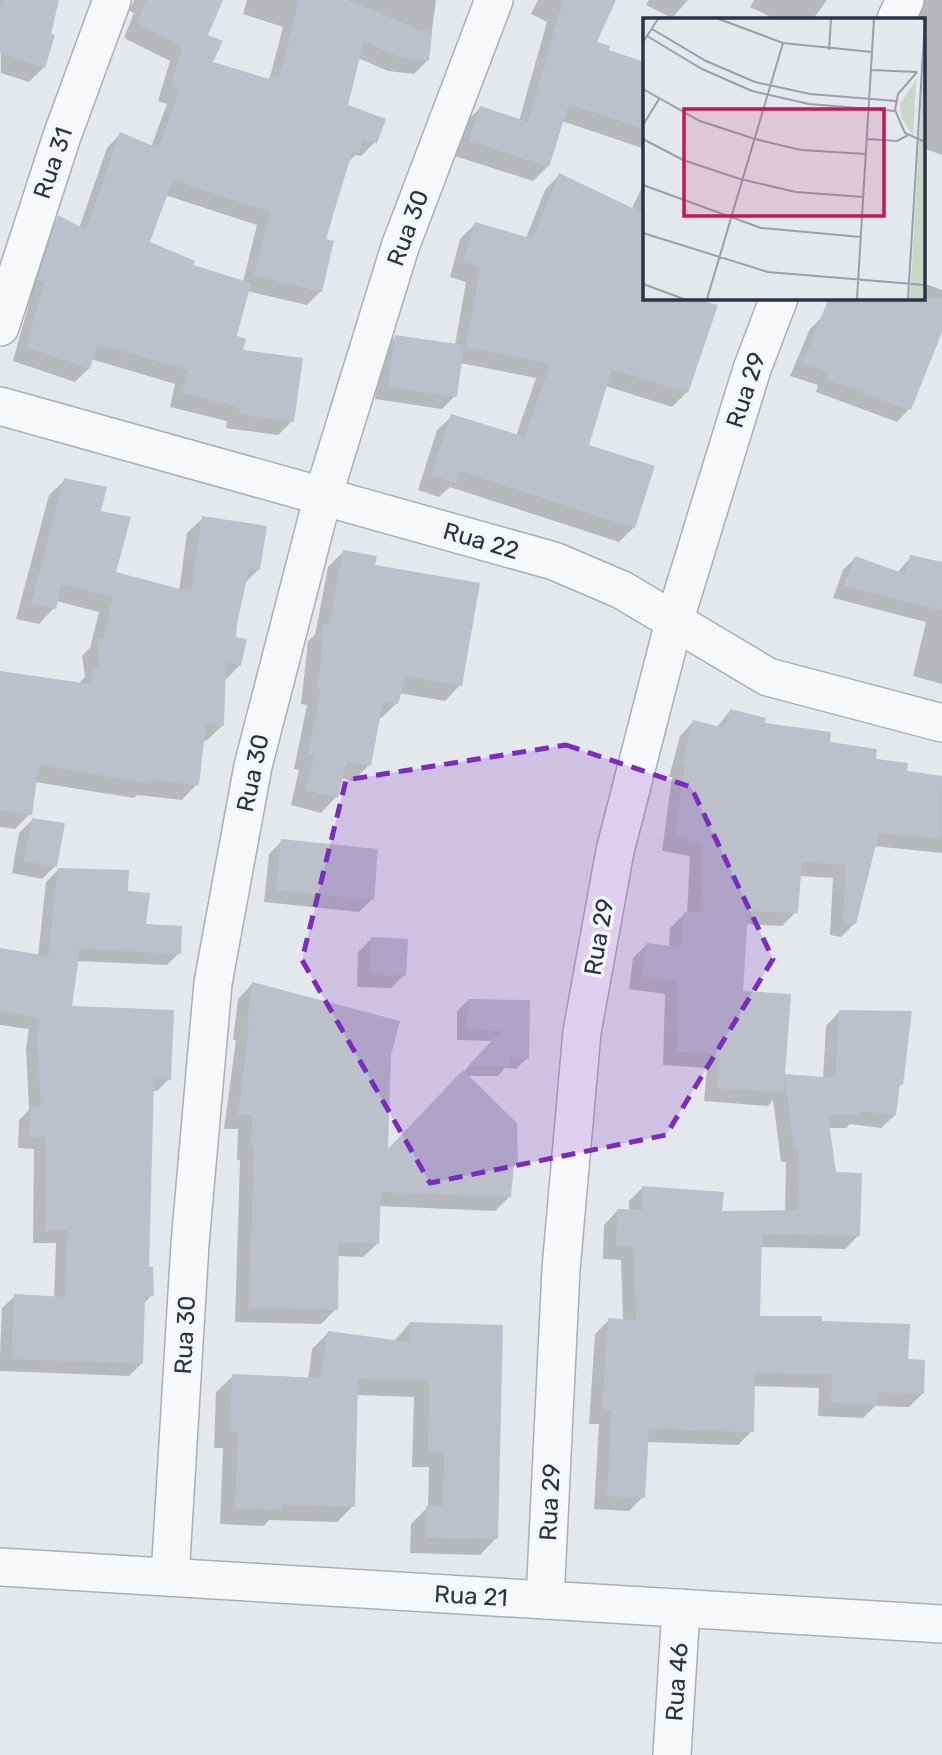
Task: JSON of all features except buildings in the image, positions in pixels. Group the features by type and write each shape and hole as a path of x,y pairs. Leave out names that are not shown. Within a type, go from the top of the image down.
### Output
{"street":[{"name":"Rua 31","path":"0,327 62,136 111,0"},
{"name":"Rua 30","path":"170,1577 190,1244 213,983 253,766 323,496 400,247 494,0"},
{"path":"896,18 905,0"},
{"name":"Rua 29","path":"545,1600 561,1269 582,1032 615,851 674,622 752,369 779,299"},
{"name":"Rua 22","path":"0,406 554,561 622,590 768,677 942,723"},
{"name":"Rua 21","path":"0,1567 942,1624"},
{"name":"Rua 46","path":"672,1755 681,1608"}],"highlighted area":[{"path":"566,745 691,787 773,959 666,1135 430,1183 302,960 346,780"}]}
